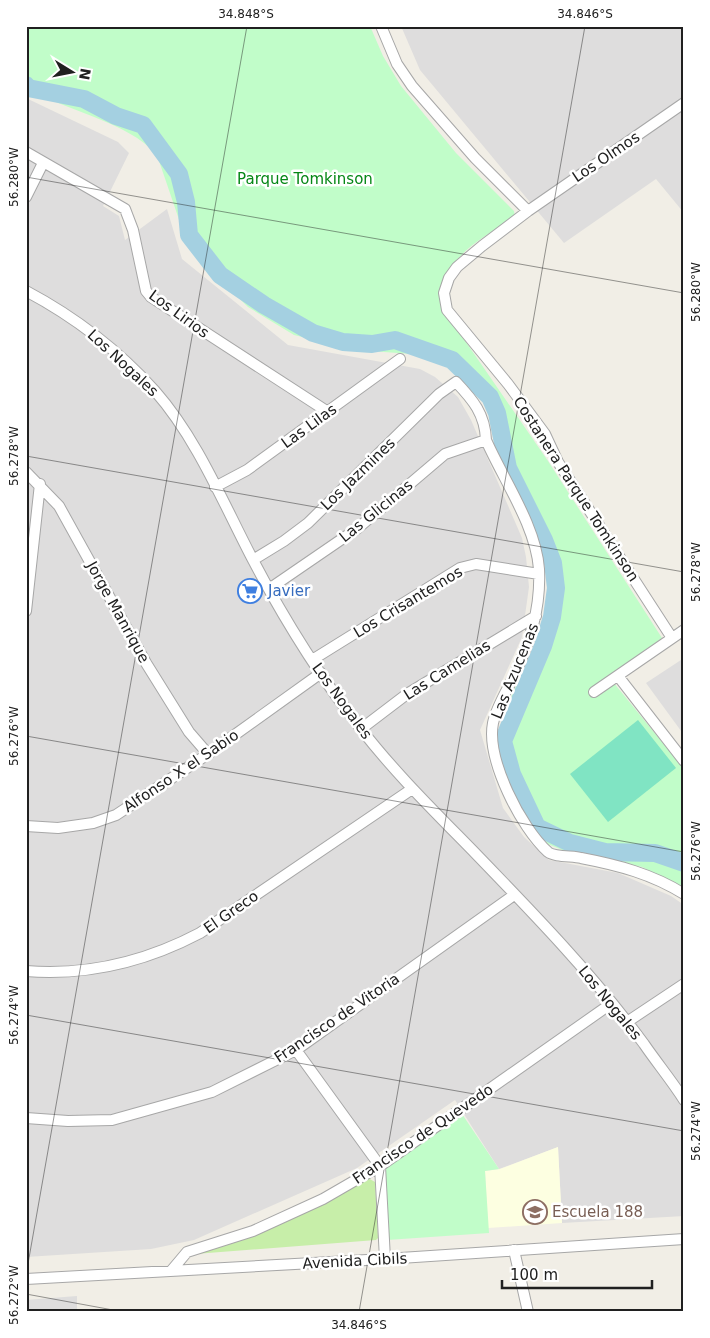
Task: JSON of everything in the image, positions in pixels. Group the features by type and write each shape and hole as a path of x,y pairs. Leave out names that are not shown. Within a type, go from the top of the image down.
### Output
{"street":[{"path":"381,26 397,64 412,86 475,158 528,211"},
{"name":"Los Olmos","path":"528,211 684,102"},
{"name":"Los Lirios","path":"26,152 125,209 133,230 146,292 328,412"},
{"path":"26,197 43,163"},
{"name":"Costanera Parque Tomkinson","path":"528,211 457,267 449,278 444,293 444,303 447,310 508,384 545,434 558,462 672,638"},
{"name":"Los Nogales","path":"26,291 77,321 134,369 156,392 184,431 269,589 312,660 361,729 412,789 542,923 612,1003 683,1096"},
{"name":"Las Lilas","path":"215,487 247,470 400,359"},
{"name":"Las Azucenas","path":"456,382 480,412 485,423 486,440 534,545 539,574 536,616 521,660 493,722 492,730 492,738 501,773 518,815 550,854 619,865 656,879 684,894"},
{"name":"Los Jazmines","path":"253,560 284,542 308,523 439,394 456,382"},
{"name":"Las Glicinas","path":"269,589 358,528 445,454 486,440"},
{"name":"Jorge Manrique","path":"26,472 60,506 146,663 189,732 208,754"},
{"path":"26,611 40,484"},
{"name":"Los Crisantemos","path":"312,660 460,568 476,564 539,574"},
{"name":"Las Camelias","path":"361,729 407,694 536,616"},
{"path":"594,692 684,630"},
{"name":"Alfonso X el Sabio","path":"26,826 58,828 93,823 116,815 208,754 321,673"},
{"path":"618,676 684,761"},
{"name":"El Greco","path":"26,971 96,970 131,962 167,950 200,934 412,789"},
{"name":"Francisco de Vitoria","path":"26,1118 68,1121 112,1120 163,1108 212,1092 296,1050 514,895"},
{"path":"627,1022 684,984"},
{"name":"Francisco de Quevedo","path":"171,1271 187,1252 253,1231 323,1199 380,1166 612,1003"},
{"path":"296,1050 380,1166 385,1259"},
{"name":"Avenida Cibils","path":"26,1279 385,1259 684,1238"},
{"path":"514,1250 528,1312"}],"shaded area":[{"path":"401,26 684,26 684,213 656,179 564,243 420,70"},
{"path":"26,98 118,142 129,153 103,206 119,216 125,240 167,209 182,259 288,345 420,369 435,377 458,397 471,420 522,538 526,557 529,587 522,637 480,730 503,808 524,837 549,860 618,873 671,896 684,905 684,1216 562,1223 558,1147 499,1169 455,1100 357,1168 194,1240 151,1249 26,1257"},
{"path":"684,658 684,735 646,683"},
{"path":"558,1147 562,1223 488,1228 485,1171 500,1169"},
{"path":"77,1296 77,1312 26,1312 26,1300"}],"green space":[{"name":"Parque Tomkinson","path":"26,26 370,26 383,56 401,86 456,153 514,211 515,217 477,241 459,258 451,269 440,299 448,316 548,461 662,638 609,677 684,769 684,888 642,867 567,852 548,844 520,812 504,771 496,737 513,692 537,642 552,585 548,561 498,457 487,407 456,371 425,355 357,350 294,335 248,307 189,249 157,155 129,133 42,96 26,87"},
{"path":"638,720 676,768 608,822 570,774"},
{"path":"462,1114 499,1169 485,1171 489,1233 387,1240 385,1167"},
{"path":"368,1178 375,1182 378,1238 376,1240 195,1254 284,1221"}],"waterway":[{"path":"26,85 28,88 84,99 116,116 143,125 179,174 186,202 189,235 220,275 264,305 313,333 343,342 372,344 395,340 452,360 490,397 497,413 508,468 544,540 553,563 556,588 552,617 543,646 503,741 512,774 537,827 570,843 605,852 655,853 684,863"}],"place":[{"name":"Javier","path":"250,591"},
{"name":"Escuela 188","path":"535,1212"}]}
